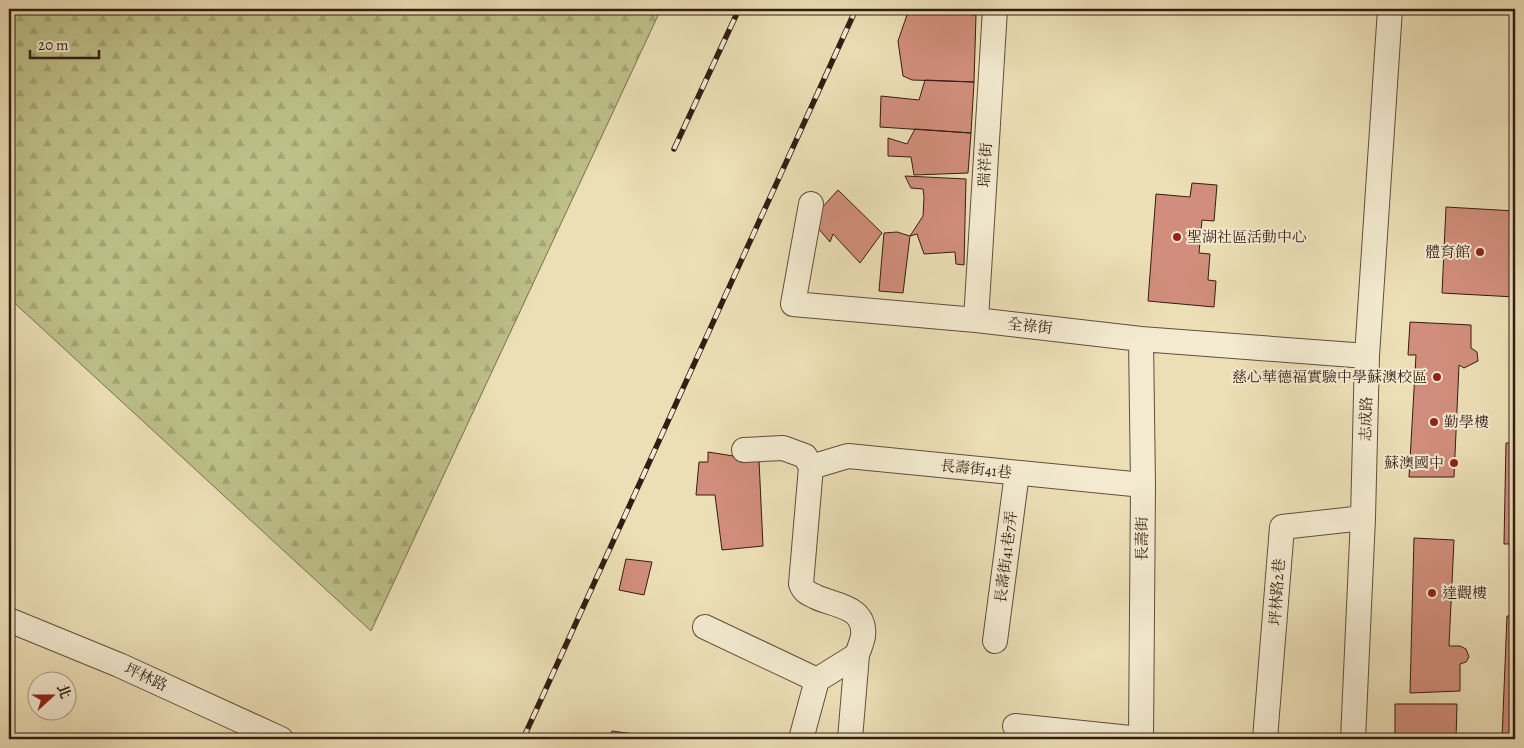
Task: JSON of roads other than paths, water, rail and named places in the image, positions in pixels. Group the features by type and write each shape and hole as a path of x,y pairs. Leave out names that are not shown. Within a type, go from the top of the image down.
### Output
{"street":[{"name":"瑞祥街","path":"976,320 994,9"},
{"name":"志成路","path":"1353,739 1363,518 1367,356 1390,9"},
{"name":"全祿街","path":"811,204 793,304 976,320 1141,339 1367,356"},
{"name":"長壽街","path":"1140,739 1141,339"},
{"path":"744,450 783,448 805,456 811,467 801,584 804,591 853,611 861,619 863,634 857,655 850,739"},
{"name":"長壽街41巷","path":"811,467 848,456 1142,485"},
{"name":"長壽街41巷7弄","path":"995,641 1017,473"},
{"name":"坪林路2巷","path":"1265,739 1282,527 1363,518"},
{"name":"坪林路","path":"9,620 119,665 281,739"},
{"path":"705,627 818,680"},
{"path":"801,739 818,680 857,655"},
{"path":"1016,726 1140,739"}],"railway":[{"path":"674,149 739,9"},
{"path":"523,739 856,9"}],"place":[{"name":"聖湖社區活動中心","path":"1177,237"},
{"name":"體育館","path":"1480,252"},
{"name":"慈心華德福實驗中學蘇澳校區","path":"1437,377"},
{"name":"勤學樓","path":"1434,422"},
{"name":"蘇澳國中","path":"1454,463"},
{"name":"達觀樓","path":"1432,593"}]}
